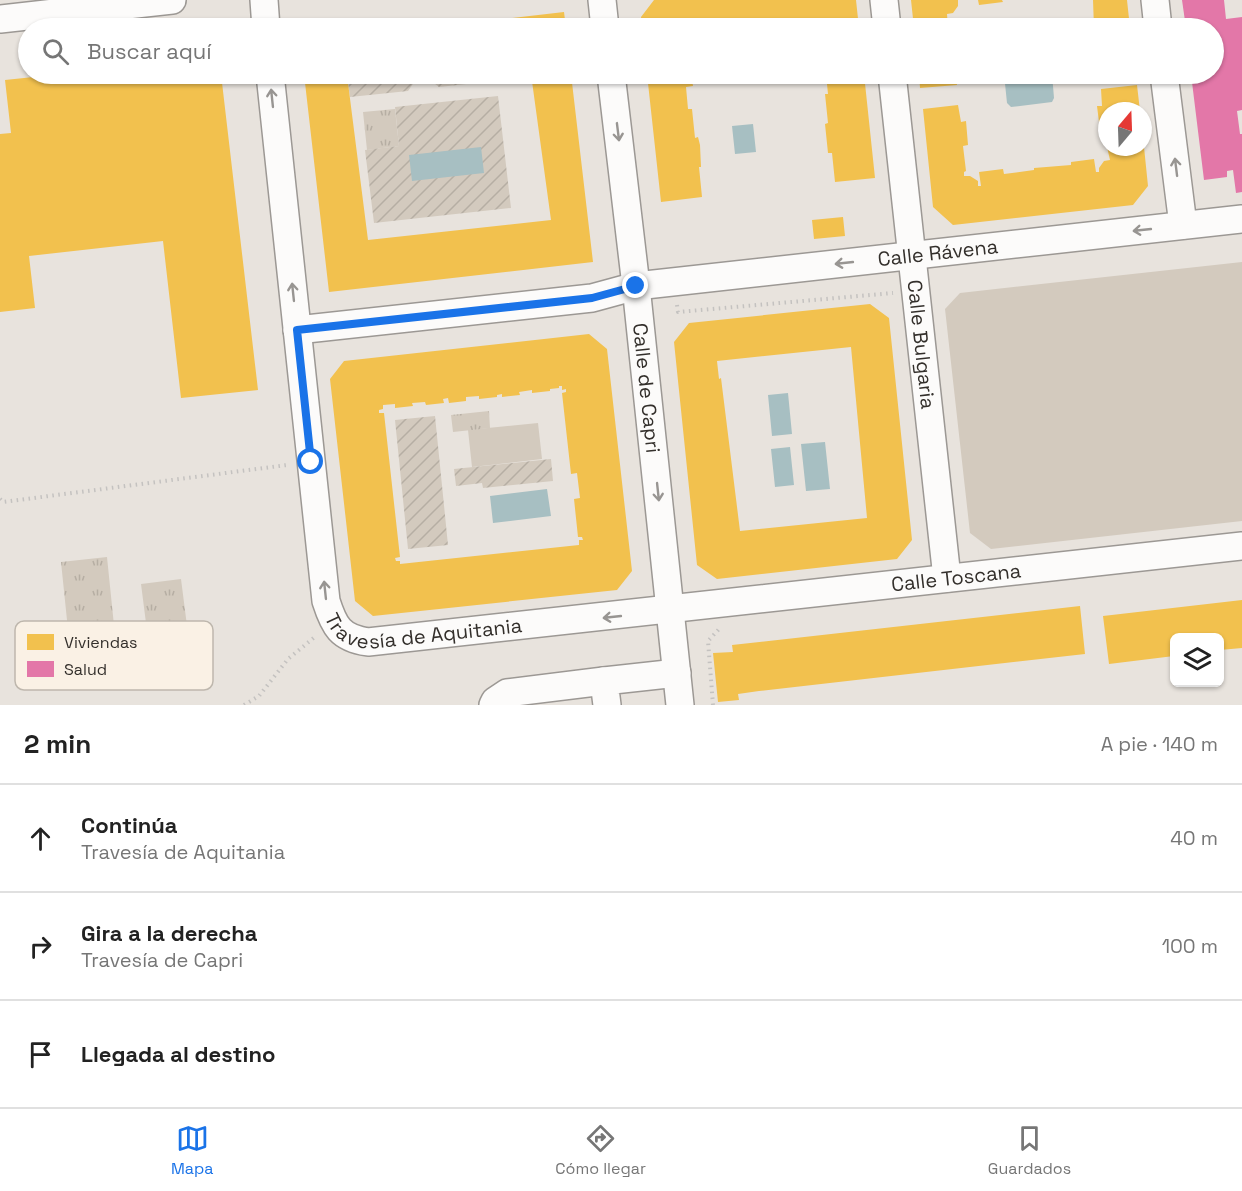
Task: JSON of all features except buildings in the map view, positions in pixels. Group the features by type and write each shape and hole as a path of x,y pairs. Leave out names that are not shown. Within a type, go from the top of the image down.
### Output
{"street":[{"path":"0,19 172,0"},
{"path":"264,0 265,18"},
{"path":"602,0 605,18"},
{"path":"884,0 886,18"},
{"path":"1155,0 1157,18"},
{"name":"Travesía de Aquitania","path":"271,84 326,601 333,623 355,640 368,642 670,611"},
{"name":"Calle de Capri","path":"612,84 680,705"},
{"name":"Calle Bulgaria","path":"893,84 947,578"},
{"path":"1165,84 1183,225"},
{"name":"Calle Rávena","path":"297,330 592,298 636,286 674,281 1242,219"},
{"name":"Calle Toscana","path":"670,611 1242,546"},
{"path":"493,705 507,693 559,696 605,693 677,673"}],"path":[{"path":"674,281 678,312 914,292"},
{"path":"0,499 3,502 311,462"},
{"path":"244,705 259,696 288,659 333,623"},
{"path":"713,705 708,641 723,626"}],"green space":[{"path":"348,84 413,84 408,91 350,97"},
{"path":"435,84 467,84 439,87"},
{"path":"498,96 511,208 374,223 365,150 399,146 395,107"},
{"path":"395,109 399,146 367,150 363,112"},
{"path":"1242,262 1242,521 991,549 970,533 945,309 960,293"},
{"path":"489,411 490,428 453,432 451,415"},
{"path":"435,416 448,545 408,549 395,420"},
{"path":"538,423 542,459 472,467 468,430"},
{"path":"551,459 553,481 483,488 482,483 456,486 454,469"},
{"path":"107,557 114,621 67,621 61,562"},
{"path":"181,579 186,621 146,621 141,584"}],"water":[{"path":"1005,84 1053,84 1054,98 1052,102 1011,107 1007,103"},
{"path":"753,124 756,152 735,154 732,126"},
{"path":"481,147 484,173 412,181 409,155"},
{"path":"788,393 792,434 772,436 768,395"},
{"path":"825,442 830,489 806,491 801,444"},
{"path":"790,447 794,485 775,487 771,449"},
{"path":"547,489 551,516 493,523 490,496"}],"route":[{"path":"311,462 297,330 592,298 636,286"}]}
